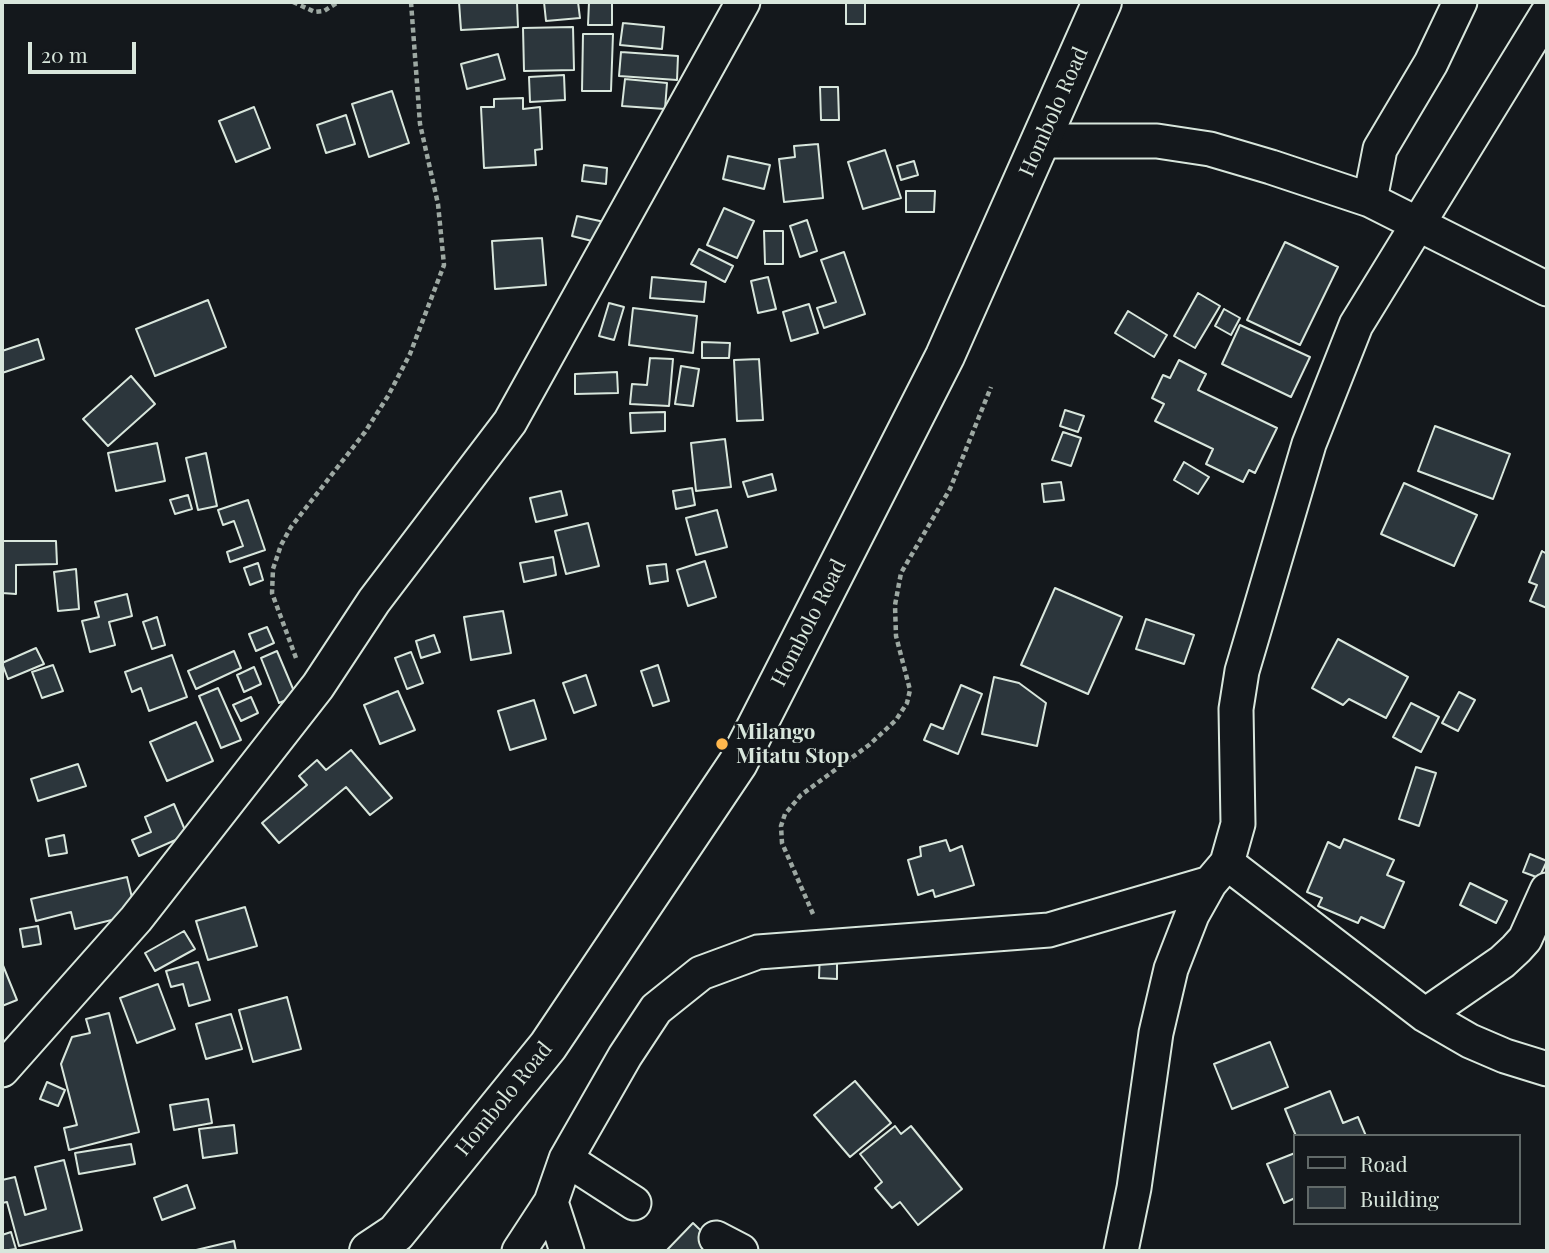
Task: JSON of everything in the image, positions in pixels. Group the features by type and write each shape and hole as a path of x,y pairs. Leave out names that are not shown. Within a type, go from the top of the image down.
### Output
{"street":[{"path":"2,1070 136,919 318,685 374,601 510,422 743,2"},
{"name":"Hombolo Road","path":"369,1251 396,1233 548,1046 738,763 945,356 1102,2"},
{"path":"1370,201 1380,149 1431,63 1460,2"},
{"path":"1121,1251 1134,1188 1156,1032 1171,970 1192,915 1219,873 1238,824 1236,709 1242,671 1305,457 1356,325 1547,14"},
{"path":"1040,141 1157,141 1210,149 1370,201 1547,289"},
{"path":"519,1251 551,1202 566,1159 625,1056 656,1009 701,973 758,952 824,944 1049,930 1219,873"},
{"path":"1219,873 1425,1015 1493,1051 1547,1069"},
{"path":"1425,1015 1502,962 1516,949 1525,939 1547,890"},
{"path":"566,1159 634,1203"},
{"path":"551,1202 560,1239 567,1251"}],"path":[{"path":"293,2 315,12 324,11 338,2"},
{"path":"318,685 293,655 282,627 272,593 273,569 291,527 365,432 388,396 410,355 444,265 438,204 420,124 411,2"},
{"path":"824,944 782,843 781,826 785,814 801,795 869,746 896,720 906,703 910,690 896,636 895,605 901,573 950,489 991,387"}],"building":[{"path":"459,2 517,2 518,27 461,30"},
{"path":"544,2 578,2 580,18 546,21"},
{"path":"589,2 612,2 612,25 588,25"},
{"path":"846,2 865,2 865,24 846,24"},
{"path":"623,23 664,27 662,49 620,45"},
{"path":"573,27 574,70 524,71 523,28"},
{"path":"583,34 613,34 611,91 582,91"},
{"path":"621,52 678,56 677,80 619,76"},
{"path":"498,54 505,79 467,89 461,64"},
{"path":"564,75 565,100 530,102 529,77"},
{"path":"625,79 667,83 665,109 622,106"},
{"path":"820,87 838,87 839,120 821,120"},
{"path":"392,91 409,143 369,157 352,104"},
{"path":"523,98 523,109 540,107 542,149 535,150 536,165 484,168 481,107 494,107 494,99"},
{"path":"254,107 270,148 236,162 219,121"},
{"path":"346,115 355,144 326,153 317,125"},
{"path":"818,144 823,198 784,202 779,159 795,157 794,146"},
{"path":"885,150 901,198 863,209 848,162"},
{"path":"728,156 770,165 764,189 723,179"},
{"path":"914,161 918,175 901,180 897,166"},
{"path":"584,165 607,168 606,184 582,181"},
{"path":"906,191 935,191 934,212 906,212"},
{"path":"724,208 754,221 737,258 707,245"},
{"path":"577,216 609,223 604,244 572,236"},
{"path":"807,220 817,251 800,257 790,226"},
{"path":"764,231 783,231 783,264 765,264"},
{"path":"542,238 546,285 495,289 492,241"},
{"path":"1285,242 1338,267 1300,345 1247,320"},
{"path":"699,249 733,266 725,282 691,264"},
{"path":"844,252 865,314 824,328 817,308 836,302 821,260"},
{"path":"652,277 706,282 704,302 650,298"},
{"path":"768,277 776,309 758,313 751,281"},
{"path":"1198,293 1220,306 1195,348 1174,336"},
{"path":"208,300 226,347 155,376 136,329"},
{"path":"609,303 624,307 614,340 599,336"},
{"path":"809,304 818,333 791,341 783,312"},
{"path":"633,308 697,316 693,353 629,345"},
{"path":"1224,309 1240,318 1231,335 1215,326"},
{"path":"1128,311 1167,335 1154,357 1115,333"},
{"path":"1240,325 1310,357 1291,397 1222,364"},
{"path":"38,339 44,359 2,373 2,351"},
{"path":"702,342 730,343 729,358 702,358"},
{"path":"650,358 673,359 669,406 630,404 632,384 647,385"},
{"path":"759,359 763,420 737,421 734,360"},
{"path":"1179,360 1206,374 1198,390 1277,428 1255,473 1249,470 1243,482 1206,464 1213,449 1155,421 1164,404 1152,398 1163,375 1170,378"},
{"path":"681,366 699,369 693,406 675,404"},
{"path":"617,372 618,393 575,394 575,374"},
{"path":"131,376 155,404 108,446 83,419"},
{"path":"1065,410 1084,416 1078,432 1060,426"},
{"path":"665,412 665,431 631,433 630,413"},
{"path":"1435,426 1510,454 1493,499 1418,471"},
{"path":"1063,432 1081,438 1071,466 1052,460"},
{"path":"725,439 731,487 696,491 691,443"},
{"path":"157,443 165,481 116,491 108,453"},
{"path":"206,453 217,506 198,510 186,458"},
{"path":"1184,462 1209,477 1198,494 1174,480"},
{"path":"772,474 776,490 748,497 743,482"},
{"path":"1061,482 1064,500 1044,502 1042,484"},
{"path":"1404,483 1477,515 1454,566 1381,534"},
{"path":"692,488 695,505 676,509 673,491"},
{"path":"561,491 567,515 536,522 530,498"},
{"path":"188,495 192,509 175,514 170,500"},
{"path":"248,500 265,550 230,562 227,552 243,546 234,521 223,525 218,510"},
{"path":"717,510 727,547 696,555 686,518"},
{"path":"588,523 599,566 566,574 555,531"},
{"path":"2,541 56,541 57,564 16,565 16,594 2,593"},
{"path":"1542,551 1547,554 1547,608 1530,601 1537,585 1529,582"},
{"path":"553,557 556,575 524,582 520,563"},
{"path":"705,561 716,597 688,606 677,570"},
{"path":"258,563 263,580 250,585 244,568"},
{"path":"666,564 668,581 650,584 647,566"},
{"path":"76,569 79,609 58,611 54,572"},
{"path":"1055,588 1122,617 1088,694 1021,665"},
{"path":"127,594 132,616 109,622 115,645 90,652 82,621 99,617 95,602"},
{"path":"503,611 511,653 471,660 464,617"},
{"path":"157,617 165,645 152,649 143,622"},
{"path":"1146,619 1194,635 1184,664 1136,649"},
{"path":"267,627 274,643 256,651 249,634"},
{"path":"434,635 440,652 421,658 416,641"},
{"path":"1338,639 1408,677 1386,718 1349,699 1343,705 1312,688"},
{"path":"36,648 44,664 8,679 2,663"},
{"path":"234,651 241,668 196,689 188,671"},
{"path":"277,651 296,696 279,703 261,658"},
{"path":"411,652 423,683 407,689 395,658"},
{"path":"172,655 187,697 149,711 141,688 132,692 125,672"},
{"path":"53,665 63,691 42,698 32,672"},
{"path":"658,665 669,701 653,706 641,671"},
{"path":"254,667 261,684 244,692 237,675"},
{"path":"586,675 596,705 574,713 563,683"},
{"path":"994,677 1019,683 1046,703 1037,746 982,734"},
{"path":"961,685 982,694 958,754 924,740 931,724 943,729"},
{"path":"218,688 241,740 221,748 199,696"},
{"path":"398,691 415,730 380,744 364,705"},
{"path":"1459,692 1475,700 1458,731 1442,723"},
{"path":"251,697 258,713 241,721 233,705"},
{"path":"534,700 546,739 510,750 498,711"},
{"path":"1411,703 1439,717 1421,752 1393,737"},
{"path":"196,722 213,761 167,781 150,742"},
{"path":"351,750 392,798 370,815 346,787 279,843 262,823 307,785 299,776 317,760 326,770"},
{"path":"78,764 86,786 38,801 31,779"},
{"path":"1416,767 1436,773 1419,826 1399,819"},
{"path":"174,804 187,835 139,856 132,840 151,832 145,817"},
{"path":"64,835 67,853 49,856 46,839"},
{"path":"1344,839 1394,860 1387,875 1404,882 1384,928 1361,917 1358,923 1318,906 1322,898 1307,892 1328,842 1340,848"},
{"path":"946,840 950,851 962,846 974,885 935,897 933,890 918,895 908,860 921,856 920,847"},
{"path":"1530,854 1547,861 1539,878 1523,872"},
{"path":"127,877 136,914 75,929 71,912 36,921 31,899"},
{"path":"1470,883 1507,901 1496,923 1460,905"},
{"path":"245,907 257,946 208,960 196,921"},
{"path":"38,926 41,944 23,947 20,929"},
{"path":"184,931 195,949 155,971 145,953"},
{"path":"820,951 837,951 837,979 819,978"},
{"path":"198,962 210,1000 189,1006 183,984 171,987 166,971"},
{"path":"2,963 17,1000 2,1006"},
{"path":"158,984 175,1029 137,1043 120,998"},
{"path":"287,997 301,1049 253,1062 239,1010"},
{"path":"109,1013 139,1132 69,1150 64,1128 77,1125 61,1064 72,1037 90,1033 86,1019"},
{"path":"231,1014 242,1049 206,1059 196,1024"},
{"path":"1270,1042 1288,1087 1232,1109 1214,1064"},
{"path":"855,1081 891,1123 850,1157 814,1115"},
{"path":"47,1082 65,1090 58,1106 40,1099"},
{"path":"1330,1091 1343,1123 1358,1117 1365,1134 1295,1134 1285,1109"},
{"path":"208,1099 212,1123 174,1130 170,1105"},
{"path":"234,1125 237,1153 203,1158 199,1129"},
{"path":"895,1126 901,1134 911,1126 962,1189 918,1225 900,1202 892,1208 875,1188 882,1182 860,1154"},
{"path":"131,1144 135,1164 79,1174 75,1153"},
{"path":"1294,1153 1294,1198 1284,1203 1267,1164"},
{"path":"64,1160 82,1230 19,1246 7,1202 2,1203 2,1180 15,1177 25,1215 46,1209 35,1167"},
{"path":"187,1185 195,1208 162,1220 154,1198"},
{"path":"693,1223 722,1251 666,1251"},
{"path":"11,1232 16,1249 2,1251 2,1235"},
{"path":"234,1241 236,1251 192,1251"}],"place":[{"name":"Milango Mitatu Stop","path":"722,744"}]}
